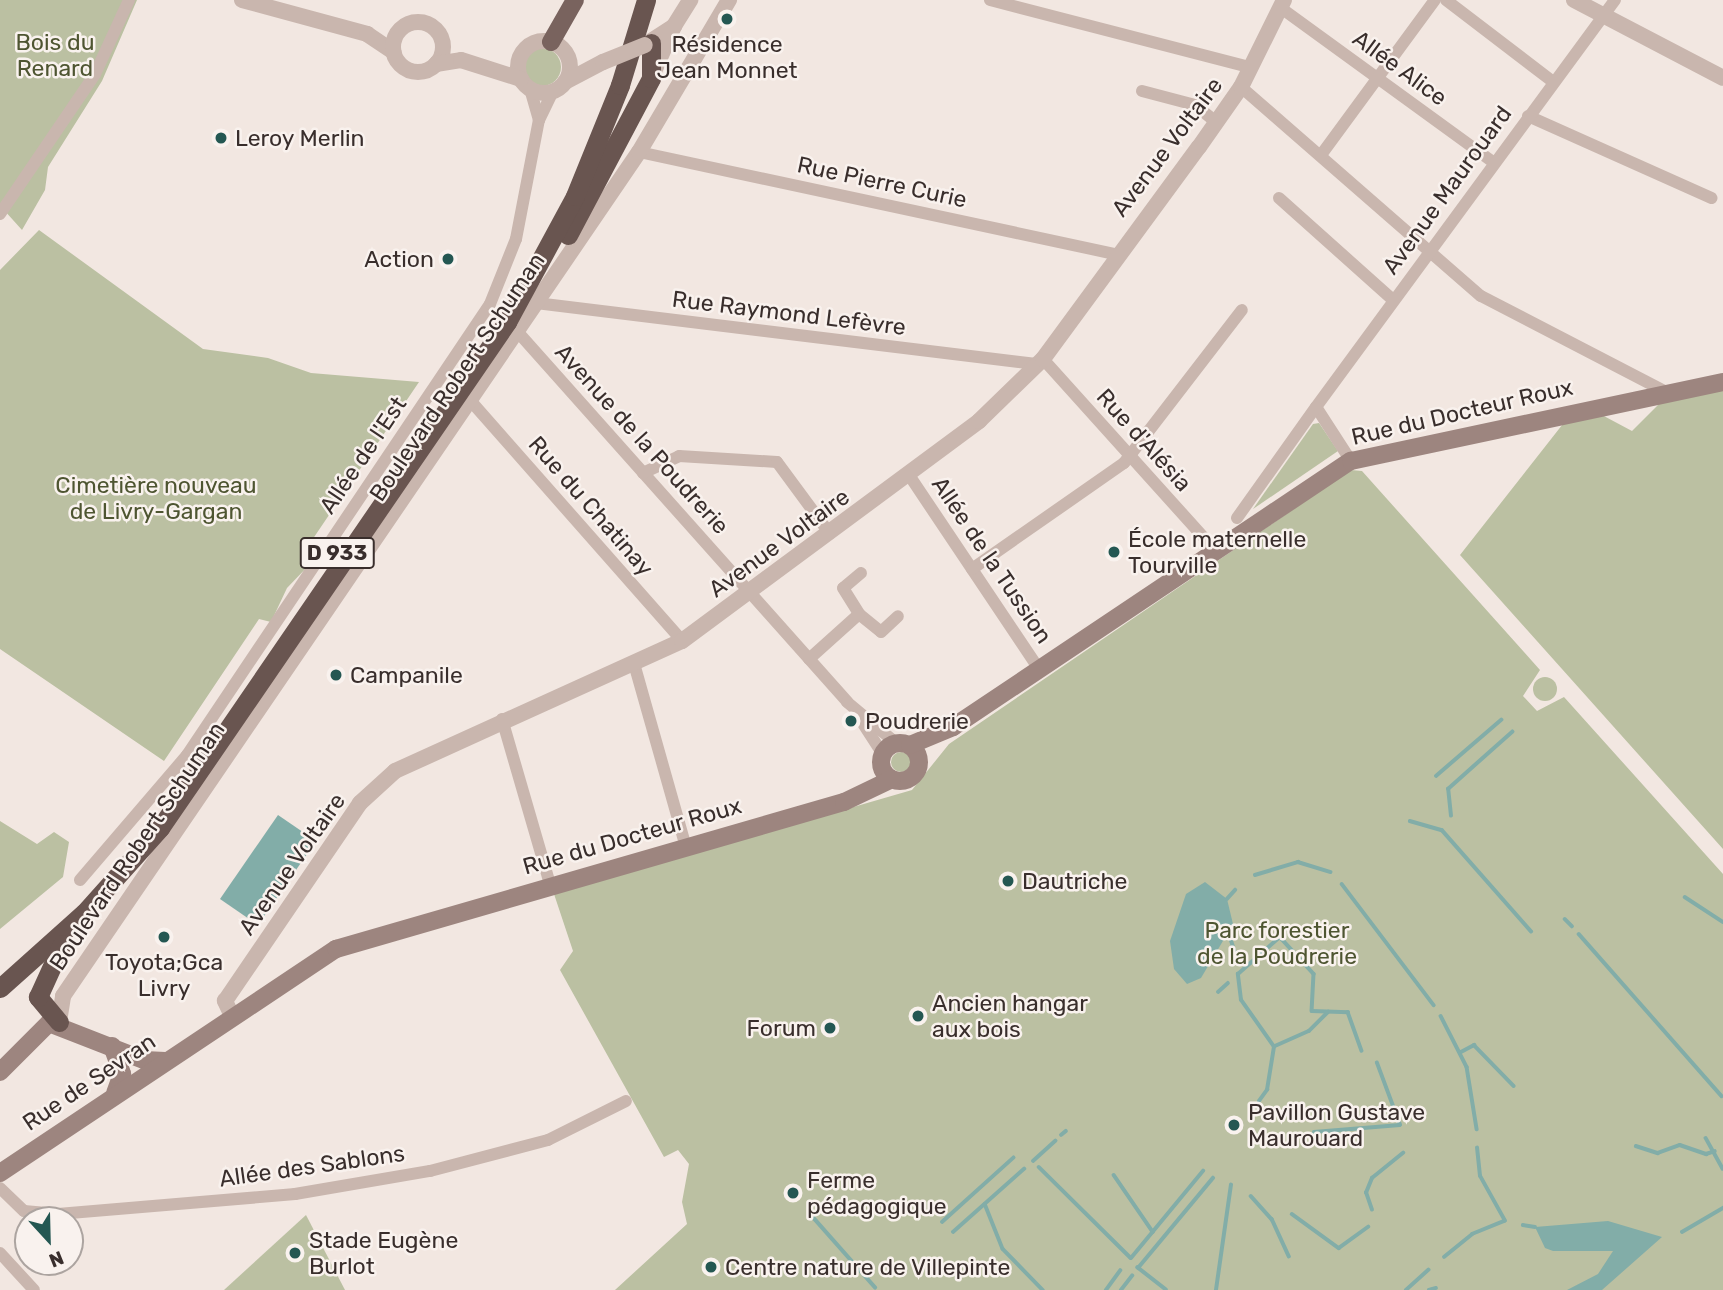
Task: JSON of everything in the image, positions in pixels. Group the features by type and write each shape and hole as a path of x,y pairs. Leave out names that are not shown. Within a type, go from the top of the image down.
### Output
{"highway":[{"name":"D 933","path":"0,972 135,842 464,365 564,192 635,0"},
{"name":"D 933","path":"0,988 91,905 211,758 529,284 575,196 620,85 646,0"},
{"path":"529,284 542,276 596,188 651,78 648,44"},
{"path":"60,1022 42,1008 41,983 91,905"}],"main road":[{"path":"551,42 575,0"},
{"name":"Rue du Docteur Roux","path":"232,1016 336,949 685,844 816,808 866,783 897,758 953,727 1351,461 1723,382"},
{"name":"Rue de Sevran","path":"0,1173 232,1016"},
{"path":"0,1072 27,1039 60,1022 112,1046 164,1061"},
{"path":"112,1046 122,1074 115,1093"}],"street":[{"path":"0,214 95,74 129,0"},
{"path":"242,0 367,34 394,52 413,71 461,60 495,66 526,84 559,87 599,64 648,44 674,26"},
{"path":"651,78 674,26 690,0"},
{"name":"Boulevard Robert Schuman","path":"60,1022 63,996 639,152 729,0"},
{"path":"990,0 1250,67"},
{"path":"1321,155 1435,0"},
{"path":"1446,0 1552,81"},
{"path":"1574,0 1723,78"},
{"name":"Avenue Maurouard","path":"1237,518 1552,81 1615,0"},
{"name":"Avenue Voltaire","path":"232,1016 225,1001 360,803 416,758 502,719 635,667 682,641 751,593 979,421 1039,362 1116,254 1216,122 1241,87 1283,4"},
{"name":"Allée Alice","path":"1283,4 1493,162"},
{"path":"367,34 399,32 426,24 442,44 461,60"},
{"path":"394,52 399,32"},
{"path":"495,66 520,57 534,44 551,42 569,59 599,64"},
{"path":"436,64 442,44"},
{"path":"520,57 526,84"},
{"path":"559,87 569,59"},
{"name":"Allée de l'Est","path":"526,84 540,120"},
{"name":"Allée de l'Est","path":"79,880 187,755 490,304 516,239 540,120 559,87"},
{"path":"1241,87 1481,296 1668,393"},
{"path":"1142,91 1195,105 1216,122"},
{"path":"1528,116 1710,198"},
{"name":"Rue Pierre Curie","path":"639,152 1116,254"},
{"path":"1279,198 1393,300"},
{"name":"Rue Raymond Lefèvre","path":"536,303 1039,362"},
{"path":"972,569 1130,454 1242,310"},
{"name":"Avenue de la Poudrerie","path":"516,331 897,758"},
{"name":"Rue d'Alésia","path":"1039,362 1130,454 1215,550"},
{"name":"Rue du Chatinay","path":"469,399 682,641"},
{"path":"1316,407 1351,461"},
{"path":"643,473 679,456 776,462 830,534"},
{"name":"Allée de la Tussion","path":"909,475 1039,669"},
{"path":"861,573 843,588 859,614 881,632 898,616"},
{"path":"808,659 859,614"},
{"path":"635,667 685,844"},
{"path":"502,719 550,884"},
{"name":"Allée des Sablons","path":"0,1188 24,1211 58,1213 296,1194 430,1171 548,1140 626,1101"},
{"path":"0,1253 34,1290"}],"green space":[{"name":"Bois du Renard","path":"0,0 137,0 102,81 48,167 45,190 22,230 4,210 0,214"},
{"path":"542,48 555,54 561,67 555,80 542,86 529,80 523,67 529,54"},
{"name":"Cimetière nouveau de Livry-Gargan","path":"39,230 203,349 268,358 311,373 419,382 304,552 311,563 287,588 271,622 259,619 164,761 0,649 0,270"},
{"path":"1723,390 1723,849 1460,555 1566,420 1602,415 1632,431 1661,402"},
{"path":"1319,423 1338,451 1253,509 1313,424"},
{"name":"Parc forestier de la Poudrerie","path":"1351,470 1362,471 1540,670 1523,696 1537,711 1564,697 1723,874 1723,1290 615,1290 687,1224 682,1202 689,1164 678,1150 664,1157 560,970 573,951 554,894 912,790 949,744"},
{"path":"1545,677 1554,680 1557,689 1554,698 1545,701 1536,698 1533,689 1536,680"},
{"path":"897,752 905,752 911,762 905,772 897,772 891,766 891,758"},
{"path":"0,821 37,844 54,832 69,842 63,877 0,929"},
{"name":"Stade Eugène Burlot","path":"306,1215 345,1290 224,1290"}],"water":[{"path":"278,815 316,841 258,925 220,899"},
{"path":"1205,882 1227,899 1233,924 1201,978 1187,984 1174,969 1170,941 1186,894"},
{"path":"1608,1221 1662,1237 1602,1290 1567,1290 1598,1274 1613,1251 1553,1251 1545,1248 1535,1227"}],"waterway":[{"path":"1436,776 1501,720"},
{"path":"1451,816 1448,789 1512,732"},
{"path":"1410,821 1442,830 1531,931"},
{"path":"1255,875 1298,862 1331,872"},
{"path":"1342,884 1434,1005"},
{"path":"1227,899 1235,890"},
{"path":"1685,897 1723,922"},
{"path":"1565,919 1572,926"},
{"path":"1229,933 1237,958"},
{"path":"1579,934 1722,1096"},
{"path":"1259,1101 1267,1090 1274,1047 1241,1000 1238,974 1280,937 1314,974 1312,1011 1348,1012 1362,1051"},
{"path":"1218,992 1228,983"},
{"path":"1275,1046 1309,1031 1328,1012"},
{"path":"1441,1016 1467,1067 1477,1129"},
{"path":"1461,1052 1474,1045 1514,1086"},
{"path":"1314,1132 1400,1125 1377,1063"},
{"path":"1061,1135 1066,1131"},
{"path":"1706,1138 1723,1169"},
{"path":"1033,1161 1055,1141"},
{"path":"1636,1146 1658,1153 1680,1145 1706,1154 1715,1151"},
{"path":"1444,1257 1472,1234 1505,1221 1480,1176 1477,1148"},
{"path":"1372,1210 1366,1193 1372,1178 1403,1153"},
{"path":"942,1222 1013,1158"},
{"path":"1039,1167 1131,1258 1203,1171"},
{"path":"953,1232 1024,1169"},
{"path":"1114,1175 1153,1232"},
{"path":"1166,1290 1138,1268 1213,1178"},
{"path":"1216,1290 1231,1185"},
{"path":"1251,1196 1272,1219 1289,1256"},
{"path":"985,1204 1003,1249 1043,1290"},
{"path":"1682,1232 1723,1208"},
{"path":"1292,1214 1339,1248 1368,1227"},
{"path":"813,1217 875,1287"},
{"path":"1523,1225 1535,1227"},
{"path":"1406,1290 1428,1270"},
{"path":"1106,1290 1120,1271"},
{"path":"1121,1290 1132,1276"},
{"path":"1429,1290 1436,1288"}],"place":[{"name":"Résidence Jean Monnet","path":"727,19"},
{"name":"Leroy Merlin","path":"221,138"},
{"name":"Action","path":"448,259"},
{"name":"École maternelle Tourville","path":"1114,552"},
{"name":"Campanile","path":"336,675"},
{"name":"Poudrerie","path":"851,721"},
{"name":"Dautriche","path":"1008,881"},
{"name":"Toyota;Gca Livry","path":"164,937"},
{"name":"Ancien hangar aux bois","path":"918,1016"},
{"name":"Forum","path":"830,1028"},
{"name":"Pavillon Gustave Maurouard","path":"1234,1125"},
{"name":"Ferme pédagogique","path":"793,1193"},
{"name":"Stade Eugène Burlot","path":"295,1253"},
{"name":"Centre nature de Villepinte","path":"711,1267"}]}
